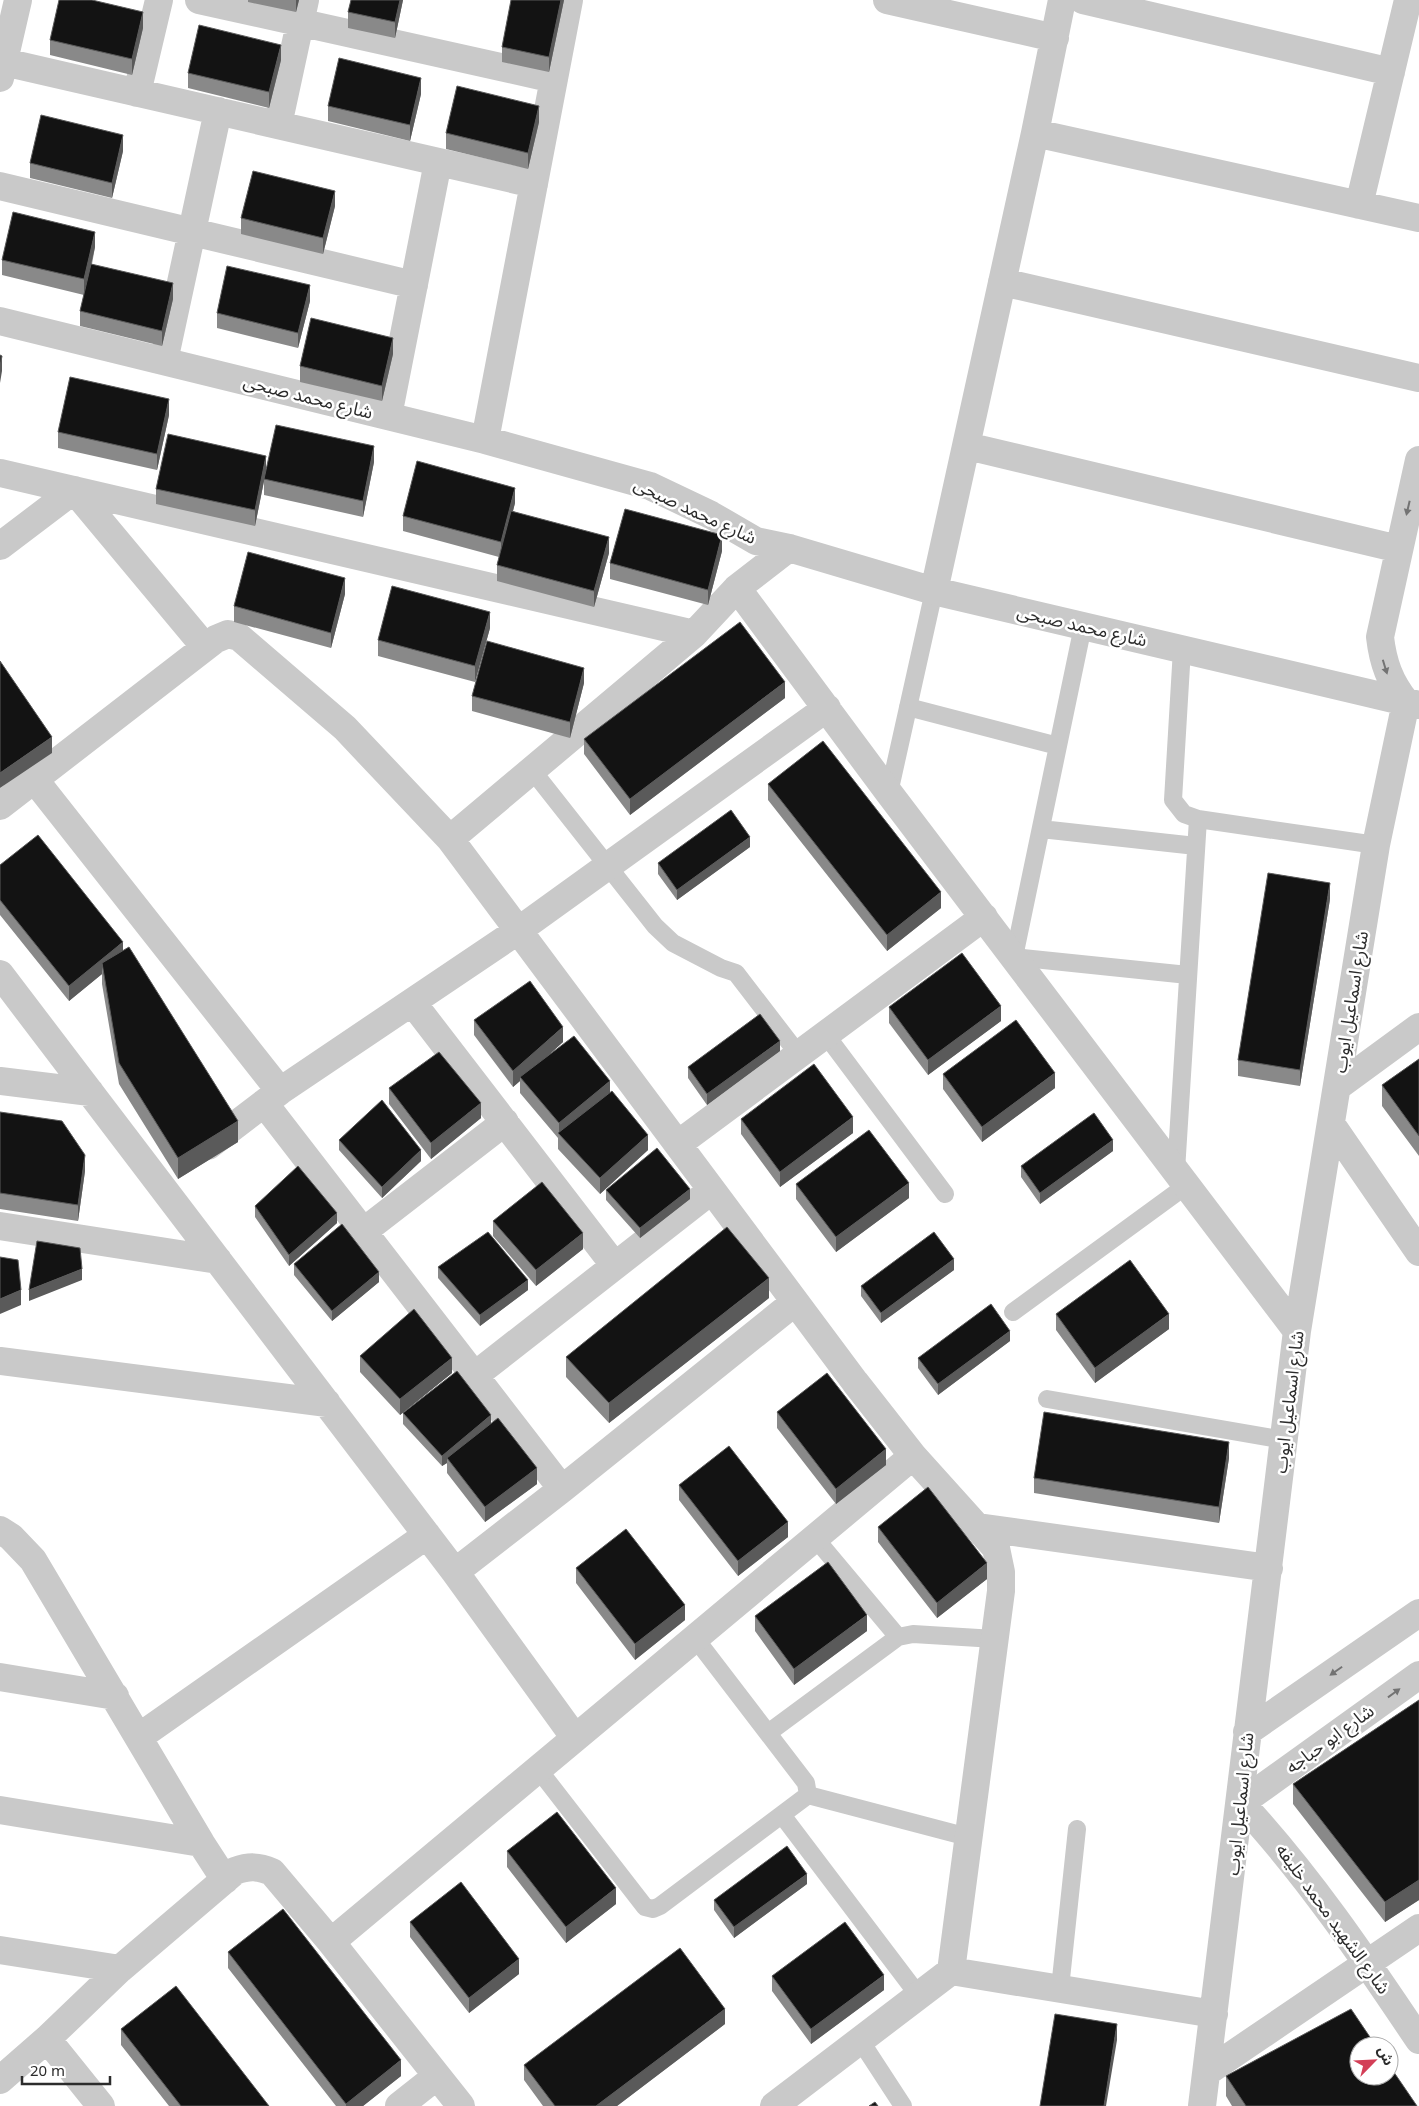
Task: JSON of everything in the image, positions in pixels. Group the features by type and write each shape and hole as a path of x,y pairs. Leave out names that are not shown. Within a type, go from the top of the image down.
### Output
{"street":[{"path":"18,0 6,28 1,70 137,93 534,184"},
{"path":"137,93 159,0"},
{"path":"199,0 303,11 554,79"},
{"path":"484,440 569,0"},
{"path":"887,0 1054,38"},
{"path":"934,591 1035,133 1062,0"},
{"path":"1083,0 1391,72"},
{"path":"1359,205 1408,0"},
{"path":"278,125 303,11"},
{"path":"164,361 218,111"},
{"path":"1035,133 1419,218"},
{"path":"388,416 438,162"},
{"path":"0,186 414,284"},
{"path":"1002,282 1419,378"},
{"name":"شارع محمد صبحى","path":"0,321 484,440 650,486 711,515 756,540 934,591 1182,649 1415,699"},
{"path":"967,446 1399,549"},
{"path":"1415,699 1395,688 1386,672 1380,637 1419,460"},
{"path":"0,473 694,634"},
{"path":"0,546 74,490"},
{"path":"74,490 205,647"},
{"path":"450,839 694,634 737,588 789,548"},
{"path":"737,588 889,793 1297,1331"},
{"path":"0,806 216,639 228,634 239,637 345,728 450,839 913,1456 996,1548 1001,1572 1001,1591 951,1971 774,2106"},
{"name":"شارع اسماعيل ايوب","path":"1205,2095 1241,1803 1247,1732 1269,1568 1297,1331 1376,846 1415,699"},
{"path":"159,1183 272,1097 519,930 827,708"},
{"path":"34,779 272,1097 364,1231 562,1489"},
{"path":"678,1144 984,917"},
{"path":"0,974 427,1534 575,1738"},
{"path":"412,1002 616,1266"},
{"path":"1337,1087 1419,1027"},
{"path":"0,1081 90,1092"},
{"path":"364,1231 505,1122"},
{"path":"1331,1124 1419,1252"},
{"path":"474,1376 712,1190"},
{"path":"0,1226 218,1260"},
{"path":"455,1572 796,1302"},
{"path":"0,1361 326,1403"},
{"path":"331,1942 913,1456"},
{"path":"978,1527 1269,1568"},
{"path":"0,1530 11,1537 33,1560 225,1880"},
{"path":"139,1737 427,1534"},
{"path":"1247,1732 1419,1613"},
{"name":"شارع ابو حباجه","path":"1241,1803 1419,1675"},
{"path":"0,1676 115,1696"},
{"name":"شارع الشهيد محمد خليفه","path":"1241,1803 1270,1834 1367,1963 1419,2040"},
{"path":"0,1810 202,1843"},
{"path":"3,2074 47,2039 120,1969 235,1871 247,1866 259,1867 272,1872 331,1942 461,2106"},
{"path":"1205,2095 1367,1963 1419,1928"},
{"path":"0,1950 120,1969"},
{"path":"951,1971 1214,2014"},
{"path":"47,2039 101,2106"},
{"path":"399,2106 437,2076"}],"lane":[{"path":"889,793 934,591"},
{"path":"1083,626 1014,957 1188,975"},
{"path":"1182,649 1173,800 1184,814 1198,819 1376,846"},
{"path":"908,707 1058,746"},
{"path":"532,770 609,865 655,926 673,943 721,968 729,969 736,973 799,1055"},
{"path":"1014,1312 1182,1178 1188,975 1198,819"},
{"path":"1041,830 1196,846"},
{"path":"826,1035 945,1194"},
{"path":"1047,1399 1284,1440"},
{"path":"815,1538 898,1637"},
{"path":"768,1733 898,1637 913,1634 994,1639"},
{"path":"695,1638 806,1783 808,1796"},
{"path":"538,1769 645,1906 652,1909 660,1906 808,1796"},
{"path":"808,1796 968,1837"},
{"path":"782,1815 919,1996"},
{"path":"1060,1988 1078,1829"},
{"path":"860,2040 903,2106"}],"building":[{"path":"59,0 92,0 143,12 132,59 50,40"},
{"path":"351,0 400,0 395,22 348,12"},
{"path":"511,0 561,0 549,57 502,47"},
{"path":"199,25 281,45 269,92 188,73"},
{"path":"339,58 421,78 410,125 328,106"},
{"path":"457,86 539,106 528,153 446,133"},
{"path":"41,115 123,135 112,183 30,163"},
{"path":"253,171 335,191 323,238 241,218"},
{"path":"13,212 95,232 84,279 2,260"},
{"path":"91,264 173,283 162,331 80,311"},
{"path":"227,266 310,285 298,333 217,313"},
{"path":"311,318 393,338 382,386 300,366"},
{"path":"70,377 169,399 157,454 58,432"},
{"path":"276,425 374,446 363,501 264,479"},
{"path":"168,434 266,456 255,510 156,489"},
{"path":"417,461 515,488 501,542 403,516"},
{"path":"625,509 722,535 708,590 610,563"},
{"path":"511,511 609,537 594,591 497,565"},
{"path":"248,552 345,578 331,633 234,606"},
{"path":"392,586 490,612 475,666 378,640"},
{"path":"740,622 785,682 630,799 584,739"},
{"path":"487,641 584,668 570,722 472,696"},
{"path":"0,661 52,737 0,773"},
{"path":"823,741 941,892 887,935 768,784"},
{"path":"731,810 750,837 677,890 658,863"},
{"path":"38,835 123,942 69,986 0,900 0,865"},
{"path":"1268,873 1330,883 1300,1070 1238,1060"},
{"path":"129,947 238,1121 178,1158 119,1063 102,963"},
{"path":"962,953 1001,1006 928,1060 889,1007"},
{"path":"530,981 563,1027 513,1071 474,1020"},
{"path":"760,1014 780,1041 707,1094 688,1067"},
{"path":"1016,1020 1055,1073 982,1127 943,1074"},
{"path":"574,1036 610,1081 559,1123 520,1077"},
{"path":"439,1052 481,1103 431,1143 389,1088"},
{"path":"1419,1059 1419,1136 1382,1085"},
{"path":"814,1064 853,1117 780,1172 741,1119"},
{"path":"612,1091 648,1135 600,1178 558,1133"},
{"path":"382,1100 421,1150 382,1187 339,1140"},
{"path":"0,1112 62,1121 85,1155 78,1205 0,1193"},
{"path":"1094,1113 1113,1140 1040,1193 1021,1166"},
{"path":"869,1130 909,1183 836,1237 796,1184"},
{"path":"657,1148 690,1189 640,1228 606,1190"},
{"path":"298,1166 337,1213 289,1255 255,1206"},
{"path":"542,1182 583,1233 536,1270 493,1221"},
{"path":"342,1224 379,1272 332,1311 294,1264"},
{"path":"727,1227 769,1278 609,1403 566,1357"},
{"path":"488,1232 528,1280 480,1315 438,1267"},
{"path":"934,1232 954,1259 881,1313 861,1286"},
{"path":"37,1241 80,1248 82,1269 29,1290"},
{"path":"0,1257 18,1260 21,1290 0,1299"},
{"path":"1130,1260 1169,1314 1095,1368 1056,1314"},
{"path":"991,1304 1010,1331 938,1384 918,1358"},
{"path":"414,1309 452,1358 400,1399 360,1356"},
{"path":"457,1371 491,1415 442,1456 403,1413"},
{"path":"827,1373 886,1449 836,1489 777,1412"},
{"path":"1044,1412 1229,1442 1219,1507 1034,1478"},
{"path":"498,1418 537,1468 485,1507 447,1458"},
{"path":"729,1446 788,1522 738,1561 679,1485"},
{"path":"928,1487 987,1563 937,1603 878,1527"},
{"path":"626,1529 685,1605 635,1644 576,1568"},
{"path":"828,1562 867,1615 794,1669 755,1616"},
{"path":"1419,1700 1419,1880 1385,1902 1293,1784"},
{"path":"557,1812 616,1888 566,1927 507,1851"},
{"path":"787,1846 807,1874 734,1927 714,1900"},
{"path":"461,1882 519,1959 469,1998 410,1922"},
{"path":"283,1909 401,2060 346,2104 228,1952"},
{"path":"845,1922 884,1975 811,2029 772,1976"},
{"path":"680,1948 725,2009 596,2106 555,2106 524,2065"},
{"path":"176,1986 269,2106 181,2106 121,2029"},
{"path":"1351,2009 1369,2036 1349,2036 1349,2086 1399,2086 1399,2080 1417,2106 1246,2106 1226,2076"},
{"path":"1055,2014 1117,2024 1104,2106 1040,2106"},
{"path":"875,2102 878,2106 869,2106"}]}
